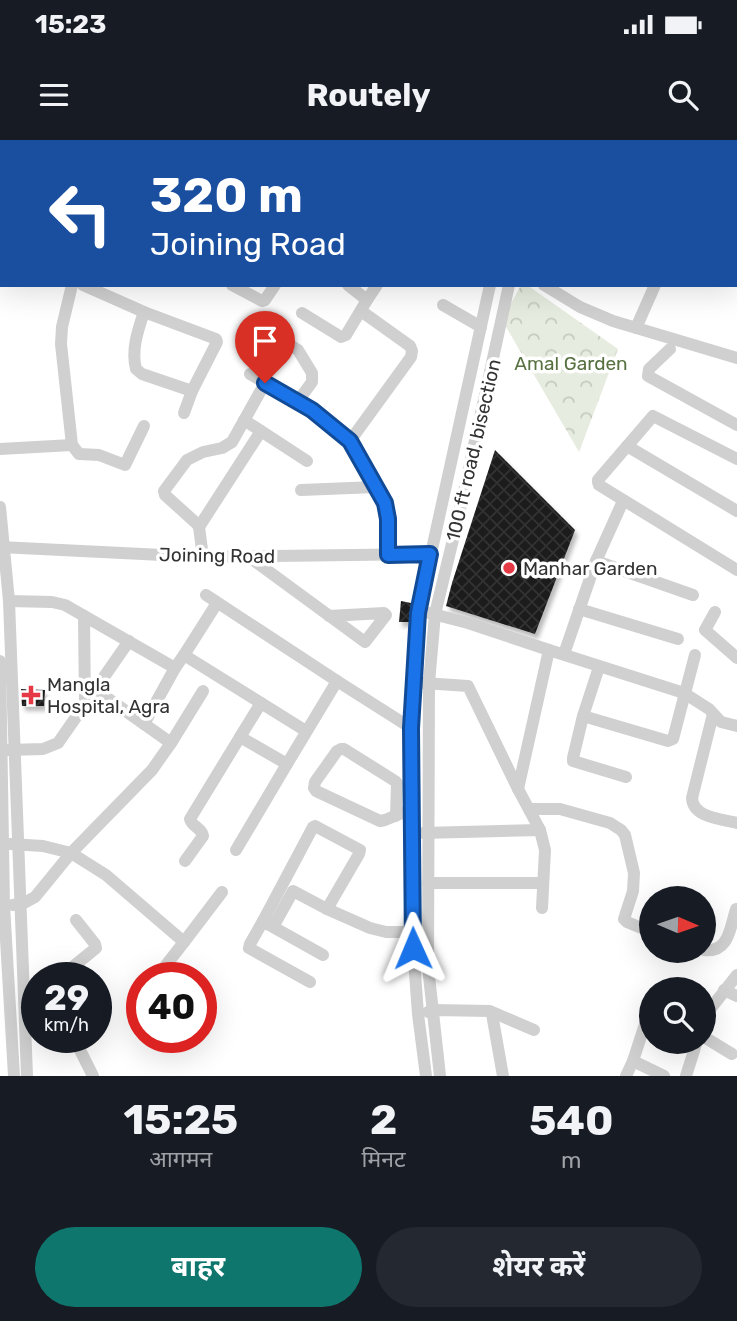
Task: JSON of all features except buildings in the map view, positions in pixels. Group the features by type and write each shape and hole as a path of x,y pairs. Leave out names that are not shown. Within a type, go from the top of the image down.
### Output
{"street":[{"path":"72,287 62,327 61,344 72,445 79,454 99,455 125,465 144,426"},
{"path":"88,287 216,339 184,413"},
{"path":"236,287 262,301 274,287"},
{"path":"350,287 364,306 410,346 412,351 411,357 350,441"},
{"path":"302,313 341,337 346,335 376,287"},
{"name":"100 ft road, bisection","path":"426,1076 412,932 411,728 418,613 490,287"},
{"name":"100 ft road, bisection","path":"440,1076 428,967 429,683 435,614 509,287"},
{"path":"547,287 580,307 613,321 737,357"},
{"path":"636,328 650,287"},
{"path":"443,305 481,327"},
{"path":"144,312 137,333 135,369 142,374 192,391"},
{"path":"274,335 298,350 312,373 312,382 298,401"},
{"path":"670,349 649,369 648,376 737,425"},
{"path":"250,374 312,410 350,441 387,510 388,555"},
{"path":"203,557 199,527 192,517 165,495 164,488 187,460 228,445 265,383"},
{"path":"737,459 653,416 598,482 623,501 737,570"},
{"path":"244,420 307,461"},
{"path":"199,527 261,431"},
{"path":"0,449 72,445"},
{"path":"627,446 737,512"},
{"path":"451,460 470,465"},
{"path":"301,490 376,487"},
{"path":"564,654 596,561 623,501"},
{"path":"0,507 9,601 5,684 9,750 18,845 19,904 28,962"},
{"path":"438,519 457,523"},
{"name":"Joining Road","path":"2,547 203,557 430,554"},
{"path":"249,557 329,616"},
{"path":"596,561 693,595"},
{"path":"144,724 184,654 211,599 411,728"},
{"path":"9,601 59,603 72,608 175,668"},
{"path":"579,609 678,639"},
{"path":"715,612 705,630 737,658"},
{"path":"418,613 435,614 684,693 709,709 721,722 737,726"},
{"path":"84,617 85,704"},
{"path":"9,750 43,749 58,743 129,641"},
{"path":"518,789 549,650"},
{"path":"184,654 306,731"},
{"path":"583,716 671,741 695,655"},
{"path":"0,662 5,684"},
{"path":"599,667 583,716 573,761 626,777"},
{"path":"236,850 337,681"},
{"path":"413,683 468,686 540,830 545,850 542,908"},
{"path":"96,690 170,743"},
{"path":"2,904 29,902 35,897 104,817 144,779 203,691"},
{"path":"185,861 203,836 190,819 261,703"},
{"path":"713,714 692,804 702,814 737,823"},
{"path":"240,737 287,764"},
{"path":"396,816 397,783 344,749 337,751 315,782 316,791 375,820 385,820 396,816 412,809"},
{"path":"9,750 2,904 8,972 6,1048 14,1076"},
{"path":"529,808 560,809 610,823 621,830 625,835 635,873 633,891 624,919 639,927"},
{"path":"268,924 315,826 360,850 327,909"},
{"path":"413,833 540,830"},
{"path":"3,843 43,846 71,853 106,875 184,942"},
{"path":"428,883 543,883"},
{"path":"310,982 249,948 293,891 370,928 386,932 428,932"},
{"path":"168,962 222,892"},
{"path":"716,950 724,943 737,907"},
{"path":"76,920 96,948 79,962"},
{"path":"268,924 323,954"},
{"path":"8,972 21,974"},
{"path":"716,1000 737,975"},
{"path":"724,990 737,996"},
{"path":"418,1014 434,1010 489,1011 534,1030"},
{"path":"492,1012 503,1076"},
{"path":"626,1076 639,1043"},
{"path":"716,1044 732,1054"},
{"path":"27,1076 28,1053"},
{"path":"82,1053 93,1076"},
{"path":"686,1076 693,1054"},
{"path":"633,1061 664,1076"}],"green space":[{"name":"Amal Garden","path":"520,287 530,287 618,349 579,452 502,320"}],"place":[{"name":"Manhar Garden","path":"509,568"},
{"name":"Mangla Hospital, Agra","path":"31,695"}],"route":[{"path":"265,383 312,410 350,441 385,503 388,555 430,554 418,613 411,728 413,948"}]}
